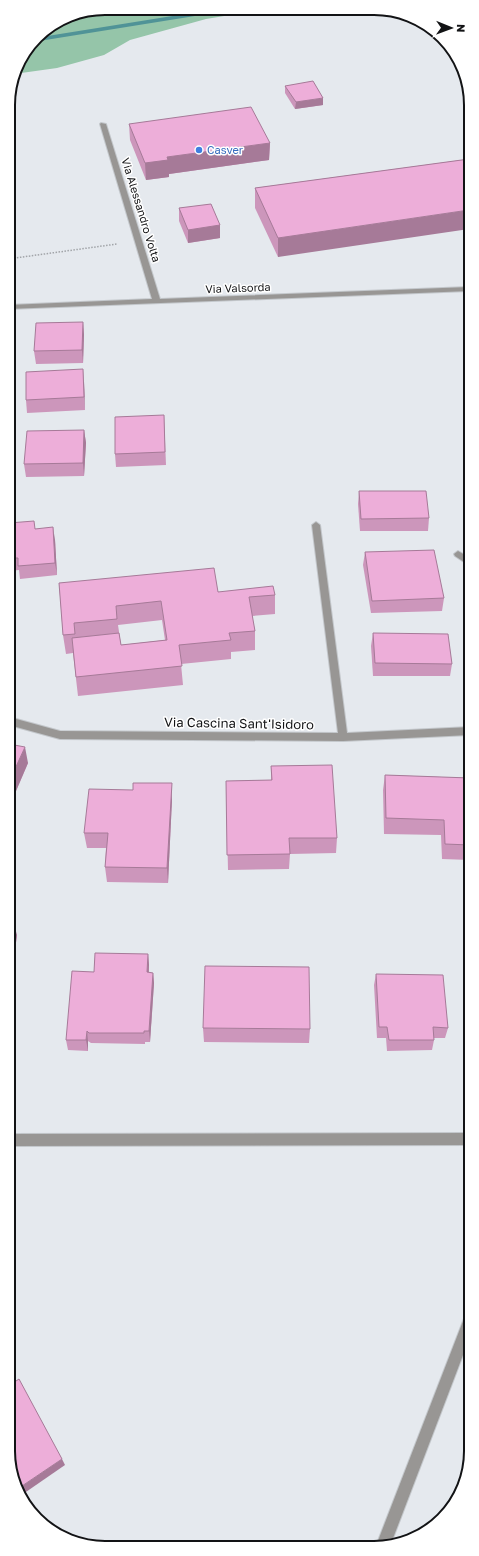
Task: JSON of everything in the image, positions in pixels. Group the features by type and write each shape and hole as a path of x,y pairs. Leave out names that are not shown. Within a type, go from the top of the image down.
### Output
{"street":[{"name":"Via Alessandro Volta","path":"103,124 157,302"},
{"name":"Via Valsorda","path":"15,307 464,289"},
{"path":"316,525 343,737"},
{"path":"458,554 464,558"},
{"name":"Via Cascina Sant'Isidoro","path":"15,723 60,735 343,737 464,731"},
{"path":"15,1140 464,1139"},
{"path":"385,1540 464,1334"}],"path":[{"path":"15,257 139,241"}],"green space":[{"path":"105,15 230,15 206,19 130,40 104,55 57,68 21,73 27,60 37,46 46,37 60,27 82,18"}],"building":[{"path":"313,81 323,98 296,102 285,86"},
{"path":"251,107 270,143 167,157 168,160 145,163 129,124"},
{"path":"464,160 464,211 278,238 255,188"},
{"path":"211,204 220,225 188,230 179,208"},
{"path":"83,322 82,350 34,351 36,323"},
{"path":"83,369 84,397 26,400 26,372"},
{"path":"164,415 165,452 115,454 115,417"},
{"path":"84,430 83,463 24,464 27,431"},
{"path":"359,491 426,491 429,518 361,519"},
{"path":"34,521 35,529 53,527 55,563 18,566 18,558 15,558 15,523"},
{"path":"434,550 444,598 372,601 365,552"},
{"path":"214,568 218,592 273,586 275,595 249,597 255,631 229,633 231,640 179,645 182,666 76,677 72,638 119,633 121,645 167,640 161,601 116,606 117,619 74,623 75,634 63,635 59,583"},
{"path":"373,633 448,634 452,664 375,663"},
{"path":"15,745 25,747 15,769"},
{"path":"332,765 337,838 289,838 290,854 227,855 226,781 272,780 271,766"},
{"path":"385,775 464,778 464,845 445,844 444,820 386,818"},
{"path":"133,783 172,783 167,868 105,867 108,833 84,833 89,789 133,790"},
{"path":"95,953 148,954 147,972 153,973 149,1031 144,1031 144,1033 89,1033 87,1031 86,1040 66,1040 72,971 94,972"},
{"path":"205,966 309,967 310,1029 203,1028"},
{"path":"376,974 443,975 448,1028 433,1027 434,1040 389,1040 387,1027 379,1027"},
{"path":"19,1379 62,1459 22,1486 15,1457 15,1382"}],"waterway":[{"path":"45,38 189,15"}],"place":[{"name":"Casver","path":"199,150"}]}
